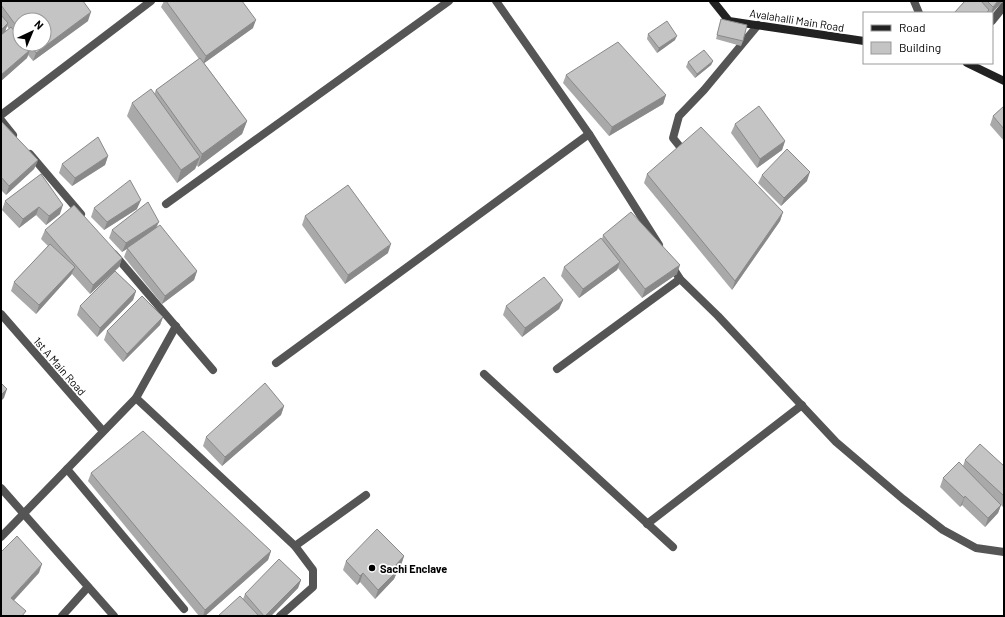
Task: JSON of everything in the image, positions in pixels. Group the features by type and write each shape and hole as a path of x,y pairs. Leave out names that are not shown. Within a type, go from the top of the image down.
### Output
{"main road":[{"name":"Avalahalli Main Road","path":"713,1 729,21 863,41"},
{"path":"969,64 1004,81"}],"street":[{"path":"1,115 151,1"},
{"path":"166,204 449,1"},
{"path":"496,1 589,134 680,279 718,316 836,442 903,499 943,530 976,548 1004,552"},
{"path":"914,1 919,12"},
{"path":"993,20 1004,6"},
{"path":"688,157 673,138 679,116 704,90 758,25"},
{"path":"1,120 16,138"},
{"path":"276,363 589,134"},
{"path":"27,150 88,223"},
{"path":"109,247 213,370"},
{"path":"558,369 680,279"},
{"name":"1st A Main Road","path":"1,314 103,432"},
{"path":"1,537 136,398 176,326"},
{"path":"484,374 673,547"},
{"path":"136,398 295,546 313,570 313,587 280,616"},
{"path":"647,524 802,405"},
{"path":"67,469 184,609"},
{"path":"1,488 114,616"},
{"path":"295,546 366,495"},
{"path":"62,616 88,587"}],"building":[{"path":"1,1 83,1 91,12 52,41 52,12 12,12 12,20 1,5"},
{"path":"166,1 242,1 256,20 206,56"},
{"path":"965,1 981,1 989,10 987,12 955,12"},
{"path":"987,1 998,1 993,7"},
{"path":"1,15 8,23 1,30"},
{"path":"721,19 747,25 743,41 717,35"},
{"path":"667,21 677,36 659,48 648,34"},
{"path":"11,27 12,52 28,52 1,75 1,35"},
{"path":"618,42 666,95 612,127 566,75"},
{"path":"704,50 713,61 697,74 688,62"},
{"path":"200,58 247,121 202,154 156,90"},
{"path":"151,89 200,157 181,170 132,103"},
{"path":"759,106 785,141 760,159 735,124"},
{"path":"1004,106 1004,129 993,116"},
{"path":"1,121 38,160 9,186 1,177"},
{"path":"701,127 783,212 735,281 647,174"},
{"path":"98,137 108,156 75,178 62,164"},
{"path":"787,149 810,172 784,198 762,175"},
{"path":"41,174 63,205 49,216 39,207 23,219 5,201"},
{"path":"130,180 141,200 107,222 94,208"},
{"path":"348,185 391,244 348,275 305,216"},
{"path":"148,202 159,222 126,243 112,230"},
{"path":"74,205 122,258 93,285 45,230"},
{"path":"631,212 680,265 645,289 603,235"},
{"path":"160,225 197,271 165,296 127,248"},
{"path":"601,238 620,262 583,289 564,267"},
{"path":"50,244 75,267 39,305 14,282"},
{"path":"115,271 136,291 100,328 80,306"},
{"path":"544,277 563,300 525,328 506,306"},
{"path":"142,296 163,317 127,354 107,331"},
{"path":"1,383 7,389 1,395"},
{"path":"265,383 284,406 225,457 206,437"},
{"path":"143,431 271,551 205,610 91,473"},
{"path":"980,444 1004,466 1004,496 965,460"},
{"path":"959,462 1001,505 988,518 943,478"},
{"name":"Sachi Enclave","path":"377,529 404,556 394,567 398,570 378,590 363,573 360,576 346,561"},
{"path":"17,536 42,564 11,598 26,611 22,616 1,616 1,552"},
{"path":"279,559 301,580 264,616 245,594"},
{"path":"240,596 259,616 218,616"}],"place":[{"name":"Sachi Enclave","path":"372,568"}]}
